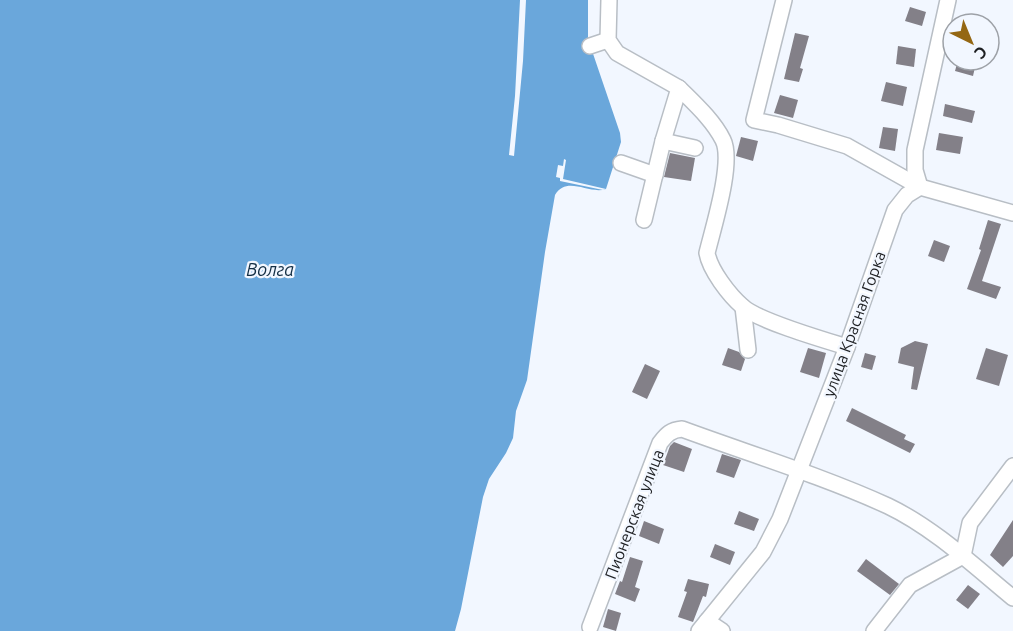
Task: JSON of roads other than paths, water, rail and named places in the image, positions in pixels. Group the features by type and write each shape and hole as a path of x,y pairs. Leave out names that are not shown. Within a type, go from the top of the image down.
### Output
{"street":[{"path":"609,0 608,40 617,53 678,88 701,110 724,142 727,166 707,253 713,272 743,307 761,317 847,347"},
{"path":"784,0 754,120 847,146 921,187 1013,213"},
{"path":"921,187 915,171 915,150 948,0"},
{"path":"590,46 608,40"},
{"path":"644,220 678,88"},
{"path":"663,141 695,148"},
{"path":"621,163 655,175"},
{"name":"улица Красная Горка","path":"703,626 763,552 780,519 847,347 895,210 907,195 921,187"},
{"path":"743,307 748,350"},
{"name":"Пионерская улица","path":"590,627 653,460 666,434 682,429 800,472"},
{"path":"874,631 910,585 963,556 970,523 1013,466"},
{"path":"800,472 889,507 963,556 1013,598"},
{"path":"703,626 722,631"}],"water":[{"name":"Волга","path":"0,0 588,0 588,39 621,142 606,189 593,190 566,186 555,195 527,380 516,411 513,438 489,479 483,497 455,631 0,631"}]}
